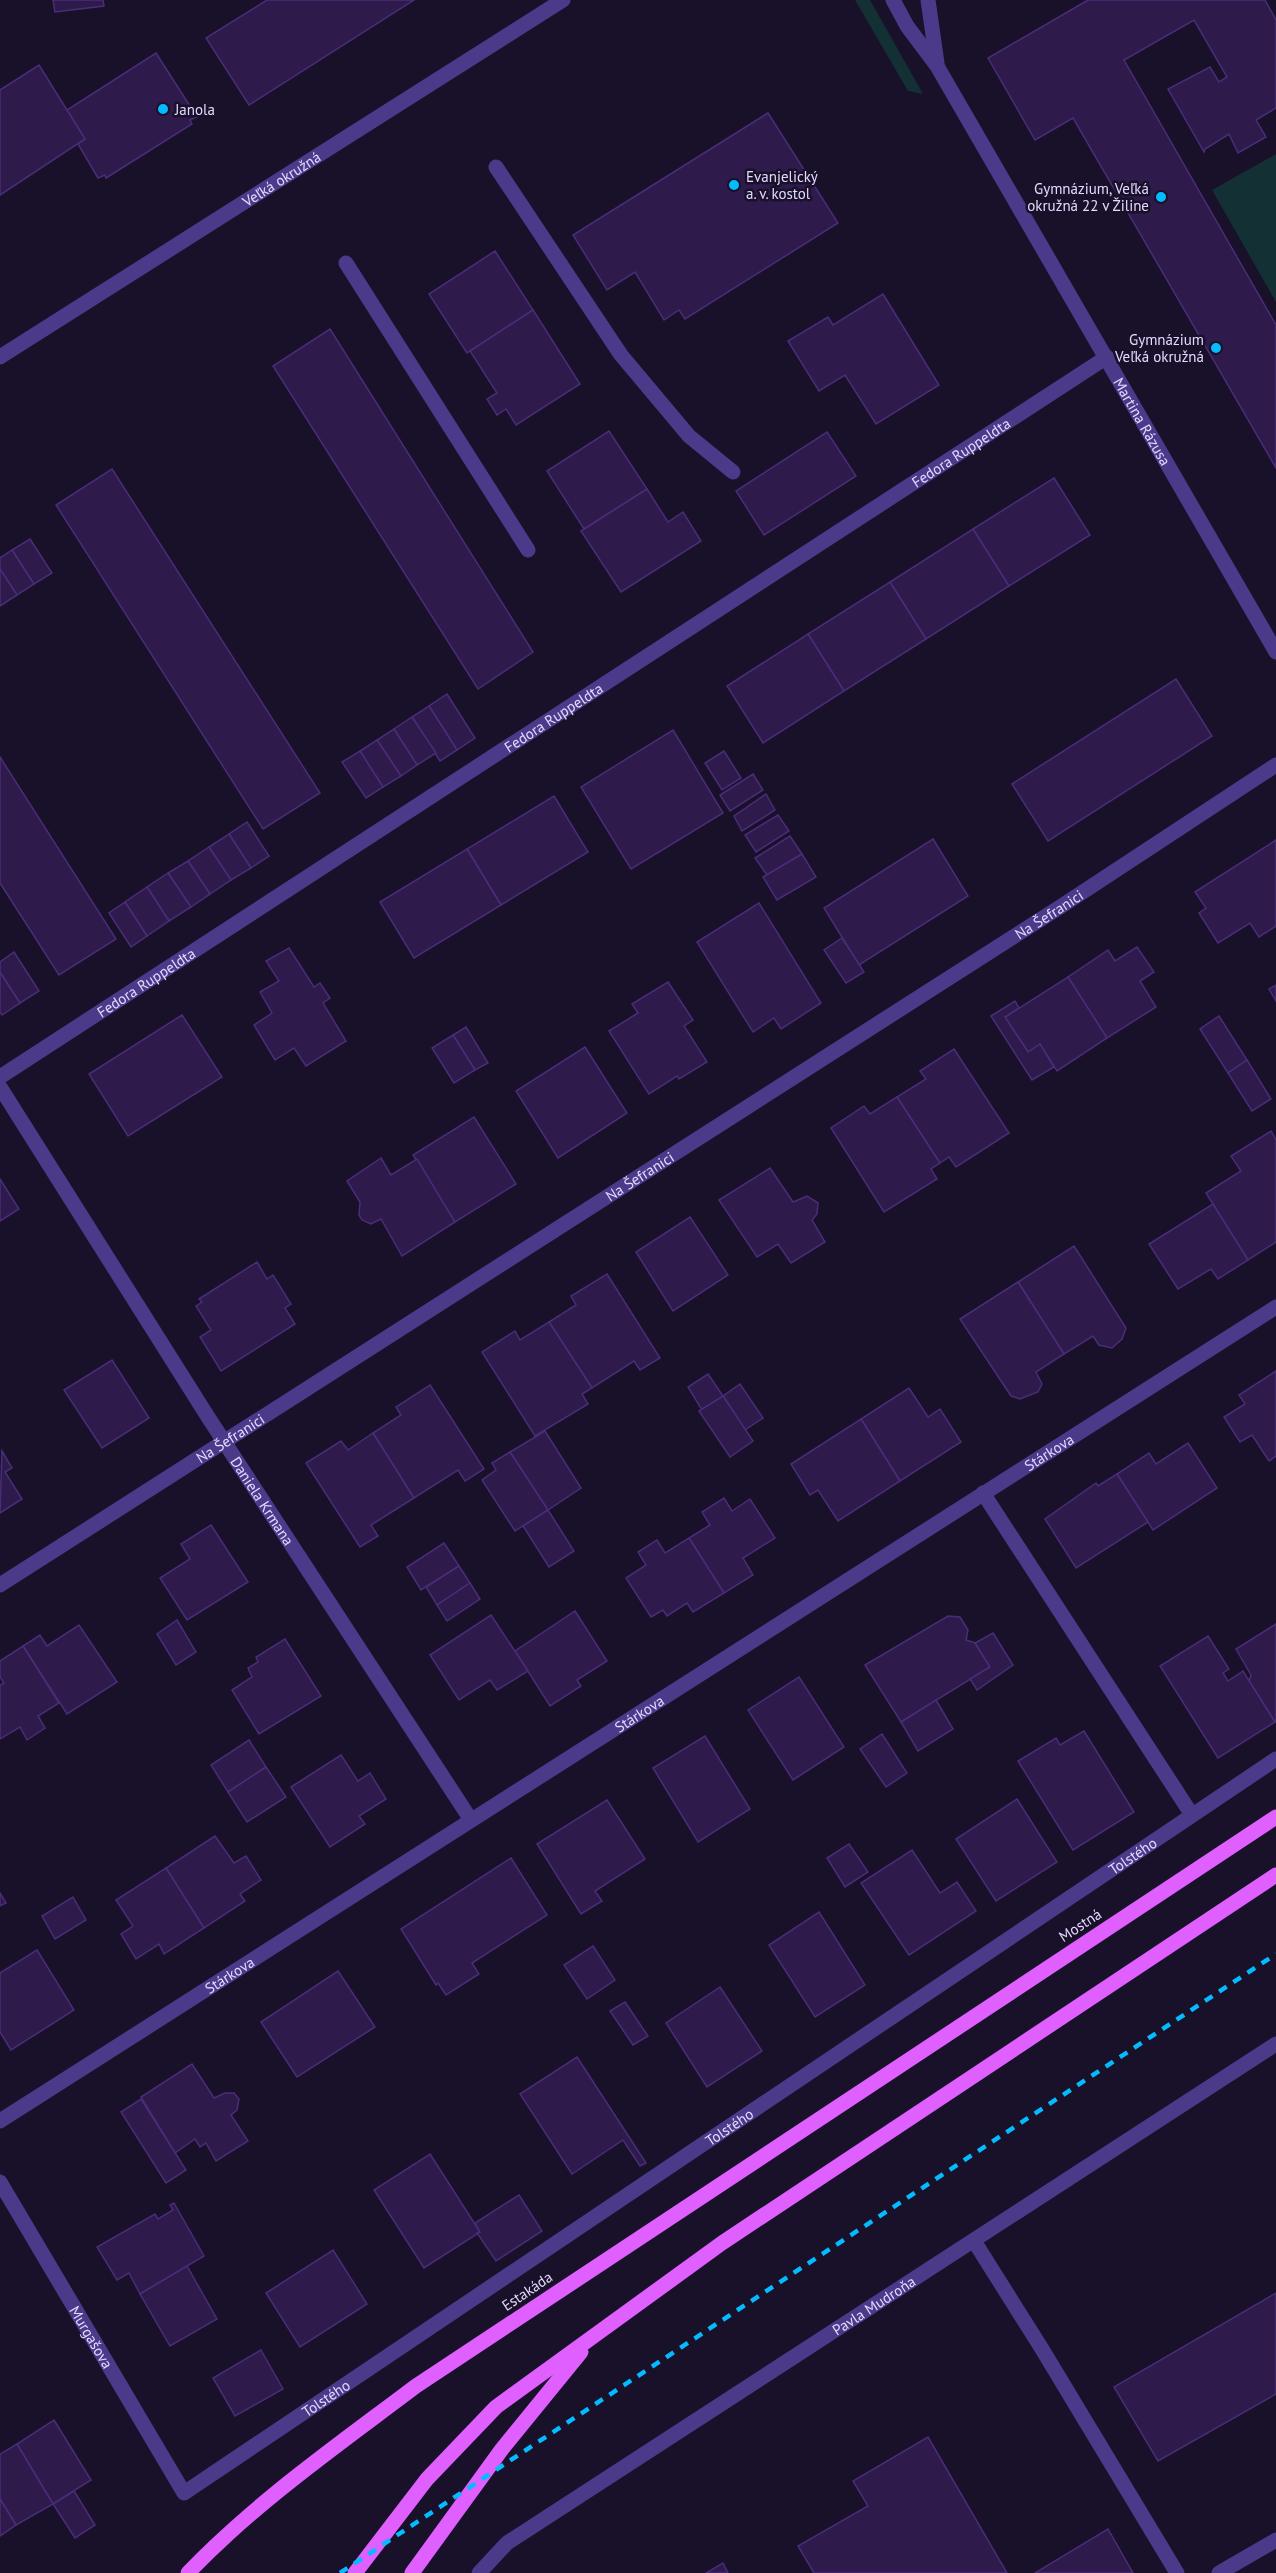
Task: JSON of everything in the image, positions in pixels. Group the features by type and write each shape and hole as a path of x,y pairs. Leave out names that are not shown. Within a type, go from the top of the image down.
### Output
{"main road":[{"name":"Mostná","path":"903,2063 1276,1816"},
{"path":"355,2573 427,2479 496,2407 722,2243 1276,1875"},
{"name":"Estakáda","path":"188,2573 207,2553 298,2474 416,2386 903,2063"},
{"path":"412,2573 502,2449 595,2336"}],"street":[{"name":"Veľká okružná","path":"0,357 563,0"},
{"name":"Martina Rázusa","path":"893,0 907,26 937,66 1276,652"},
{"path":"928,0 937,66"},
{"path":"496,167 621,355 689,436 733,471"},
{"path":"346,263 528,550"},
{"name":"Fedora Ruppeldta","path":"0,1077 1107,357"},
{"name":"Na Šefranici","path":"0,1585 1060,907 1276,765"},
{"name":"Daniela Krmana","path":"0,1087 225,1442 471,1820"},
{"name":"Stárkova","path":"0,2121 1276,1307"},
{"path":"983,1493 1192,1815"},
{"name":"Tolstého","path":"184,2493 1276,1760"},
{"name":"Pavla Mudroňa","path":"479,2573 507,2542 1276,2044"},
{"name":"Murgašova","path":"0,2182 184,2493"},
{"path":"974,2241 1177,2573"},
{"path":"1219,2573 1276,2540"}],"green space":[{"path":"855,0 870,0 923,94 908,91"},
{"path":"1276,154 1276,302 1212,190"}],"building":[{"path":"53,0 103,0 104,6 55,12"},
{"path":"267,0 414,0 249,105 206,38"},
{"name":"Gymnázium, Veľká okružná 22 v Žiline","path":"1088,0 1265,0 1276,20 1276,108 1256,120 1266,137 1238,153 1229,134 1205,149 1204,152 1168,89 1210,67 1219,82 1227,77 1194,20 1124,60 1276,325 1276,468 1073,118 1035,140 988,58"},
{"path":"156,53 197,117 190,120 192,124 106,178 105,175 98,178 78,144 85,139 67,110"},
{"path":"39,65 85,139 0,195 0,90"},
{"name":"Evanjelický a. v. kostol","path":"768,113 838,223 685,319 679,310 664,320 635,272 607,290 573,235"},
{"path":"495,251 533,310 467,353 429,294"},
{"path":"883,294 939,385 876,424 845,375 819,391 788,341 828,317 833,325"},
{"path":"533,310 580,384 516,425 506,409 497,415 487,399 497,393 470,351"},
{"path":"330,329 533,652 478,689 273,366"},
{"path":"609,431 647,489 584,529 547,471"},
{"path":"827,432 856,476 764,535 736,491"},
{"path":"112,469 320,793 263,829 56,505"},
{"path":"1054,478 1090,535 1009,586 973,529"},
{"path":"647,489 668,522 683,512 701,541 621,592 581,531"},
{"path":"973,529 1009,586 926,639 890,582"},
{"path":"30,539 52,573 34,584 12,550"},
{"path":"12,550 34,584 17,595 0,569 0,558"},
{"path":"0,569 17,595 0,606"},
{"path":"890,582 926,639 844,691 808,634"},
{"path":"808,634 844,691 763,743 727,686"},
{"path":"1176,679 1212,736 1048,841 1012,784"},
{"path":"447,694 475,738 457,750 429,706"},
{"path":"429,706 457,750 440,761 412,717"},
{"path":"412,717 436,753 417,765 394,729"},
{"path":"394,729 417,765 401,776 377,740"},
{"path":"673,730 723,813 631,869 581,787"},
{"path":"377,740 401,776 383,787 360,751"},
{"path":"360,751 383,787 366,798 342,762"},
{"path":"724,751 741,778 722,790 705,763"},
{"path":"0,757 116,939 59,975 0,883"},
{"path":"753,774 763,790 730,811 720,795"},
{"path":"766,794 775,810 742,831 734,816"},
{"path":"554,796 588,852 501,905 467,849"},
{"path":"778,815 789,831 756,852 745,835"},
{"path":"247,822 269,856 251,868 229,834"},
{"path":"229,834 251,868 231,880 209,847"},
{"path":"790,836 802,854 767,875 755,858"},
{"path":"933,839 968,896 859,965 824,908"},
{"path":"1276,840 1276,926 1259,937 1250,923 1218,943 1199,913 1206,908 1195,892"},
{"path":"209,847 231,880 210,894 188,861"},
{"path":"467,849 501,905 414,958 380,902"},
{"path":"802,854 816,877 777,900 763,877"},
{"path":"188,861 210,894 191,907 168,873"},
{"path":"168,873 191,907 169,921 147,887"},
{"path":"147,887 169,921 147,936 125,902"},
{"path":"125,902 147,936 131,947 109,913"},
{"path":"759,903 821,1003 781,1029 774,1018 753,1032 697,942"},
{"path":"842,938 864,972 846,983 824,950"},
{"path":"1137,947 1154,972 1140,981 1156,1007 1107,1038 1068,977 1108,950 1115,961"},
{"path":"289,948 314,987 320,983 330,998 323,1003 346,1041 306,1066 294,1048 275,1060 254,1025 272,1013 260,992 279,981 266,961"},
{"path":"14,952 39,991 20,1003 0,972 0,962"},
{"path":"0,972 20,1003 2,1015 0,1012"},
{"path":"1068,977 1107,1038 1057,1071 1040,1044 1028,1052 1005,1017"},
{"path":"668,982 693,1020 684,1026 707,1062 679,1079 677,1076 649,1094 609,1031 638,1013 632,1004"},
{"path":"1276,985 1276,1001 1269,989"},
{"path":"1015,1001 1019,1008 1005,1017 1028,1052 1040,1044 1054,1067 1032,1080 991,1016"},
{"path":"182,1015 222,1077 128,1136 89,1074"},
{"path":"1219,1016 1247,1060 1228,1073 1200,1029"},
{"path":"466,1027 488,1063 475,1070 453,1035"},
{"path":"453,1035 475,1070 454,1083 432,1048"},
{"path":"585,1047 627,1113 558,1158 516,1091"},
{"path":"954,1049 1009,1133 956,1167 949,1157 940,1163 897,1097 926,1079 920,1071"},
{"path":"1247,1060 1271,1099 1252,1111 1228,1073"},
{"path":"897,1097 940,1163 931,1169 937,1179 884,1212 831,1128 864,1106 870,1114"},
{"path":"474,1117 516,1184 455,1222 413,1155"},
{"path":"1271,1131 1276,1140 1276,1242 1248,1260 1206,1193 1241,1171 1231,1156"},
{"path":"381,1158 391,1175 417,1159 455,1222 402,1256 381,1219 371,1224 362,1220 359,1215 360,1202 347,1181"},
{"path":"770,1168 793,1202 807,1196 818,1203 817,1214 812,1220 825,1242 791,1263 778,1244 757,1257 719,1200"},
{"path":"0,1179 19,1209 0,1221"},
{"path":"1213,1204 1248,1260 1218,1279 1211,1269 1178,1289 1149,1244"},
{"path":"690,1217 728,1275 673,1311 636,1252"},
{"path":"1074,1246 1126,1328 1122,1339 1112,1348 1099,1345 1093,1336 1064,1354 1018,1282"},
{"path":"257,1262 267,1279 273,1275 291,1304 285,1308 295,1324 221,1371 200,1337 211,1330 196,1306 202,1302 199,1299"},
{"path":"607,1274 660,1358 640,1370 634,1361 592,1388 549,1322 576,1305 571,1296"},
{"path":"1018,1282 1064,1354 1036,1372 1042,1384 1038,1392 1020,1399 1011,1396 960,1319"},
{"path":"549,1322 592,1388 582,1394 588,1404 535,1436 482,1352 515,1331 520,1340"},
{"path":"112,1360 149,1418 102,1448 64,1390"},
{"path":"1276,1371 1276,1456 1269,1461 1252,1435 1240,1442 1224,1417 1245,1404 1239,1395"},
{"path":"708,1374 723,1396 702,1410 688,1387"},
{"path":"740,1384 763,1418 745,1430 723,1396"},
{"path":"430,1385 484,1469 465,1481 458,1470 414,1498 373,1433 401,1415 396,1407"},
{"path":"909,1388 928,1417 940,1409 961,1442 900,1481 861,1419"},
{"path":"723,1396 753,1441 730,1457 699,1411"},
{"path":"861,1419 900,1481 838,1521 818,1490 810,1495 791,1464"},
{"path":"545,1431 581,1488 548,1510 510,1452"},
{"path":"373,1433 414,1498 371,1525 378,1536 360,1547 306,1463 341,1441 348,1450"},
{"path":"1188,1443 1217,1488 1153,1530 1117,1474 1149,1453 1156,1464"},
{"path":"2,1451 12,1468 5,1472 22,1499 0,1513"},
{"path":"510,1452 548,1510 515,1531 482,1480 496,1470 492,1463"},
{"path":"1117,1474 1148,1522 1076,1568 1045,1519 1096,1483 1098,1486"},
{"path":"724,1498 732,1511 750,1499 775,1538 743,1558 753,1575 724,1593 689,1538 710,1525 702,1512"},
{"path":"548,1510 574,1551 549,1567 523,1526"},
{"path":"211,1525 248,1582 187,1620 160,1578 190,1559 181,1544"},
{"path":"689,1538 724,1593 693,1612 687,1603 667,1616 663,1610 651,1617 626,1578 646,1565 638,1552 657,1540 665,1553"},
{"path":"444,1543 459,1566 421,1590 407,1567"},
{"path":"459,1566 470,1583 437,1605 426,1587"},
{"path":"470,1583 480,1599 447,1621 437,1605"},
{"path":"575,1611 607,1661 577,1680 581,1686 550,1706 515,1651"},
{"path":"491,1615 528,1671 497,1690 490,1680 459,1700 430,1655"},
{"path":"948,1616 960,1617 968,1630 966,1640 975,1643 990,1667 901,1722 865,1665"},
{"path":"177,1620 196,1652 176,1665 157,1634"},
{"path":"1276,1624 1275,1722 1249,1681 1251,1675 1236,1649"},
{"path":"79,1625 117,1682 67,1714 23,1646 40,1635 47,1646"},
{"path":"993,1633 1013,1665 977,1690 970,1679 990,1667 975,1643"},
{"path":"1208,1636 1229,1669 1223,1673 1228,1681 1243,1671 1275,1722 1218,1758 1160,1666"},
{"path":"285,1639 321,1696 259,1734 232,1690 252,1677 248,1668 258,1662 256,1657"},
{"path":"23,1646 59,1703 38,1716 45,1728 27,1740 20,1727 0,1739 0,1685 4,1683 0,1677 0,1661"},
{"path":"799,1677 844,1747 793,1780 748,1710"},
{"path":"936,1700 953,1729 918,1751 901,1722"},
{"path":"1084,1731 1134,1812 1073,1850 1018,1761 1056,1738 1060,1745"},
{"path":"882,1734 907,1773 886,1787 860,1749"},
{"path":"705,1736 750,1809 698,1842 653,1768"},
{"path":"249,1740 266,1767 228,1792 211,1765"},
{"path":"341,1755 358,1781 370,1773 386,1799 359,1816 365,1824 330,1847 291,1787"},
{"path":"266,1767 286,1797 247,1822 228,1792"},
{"path":"1017,1799 1057,1862 996,1901 956,1839"},
{"path":"607,1800 645,1859 595,1891 602,1901 581,1914 537,1844"},
{"path":"215,1836 234,1863 246,1856 261,1880 240,1894 245,1901 204,1928 166,1868"},
{"path":"849,1844 868,1872 845,1887 827,1858"},
{"path":"912,1850 940,1893 957,1882 976,1911 909,1955 861,1883"},
{"path":"511,1858 547,1915 472,1963 479,1974 446,1995 438,1983 436,1985 401,1929"},
{"path":"166,1868 204,1928 164,1954 159,1944 136,1959 121,1934 133,1926 116,1900"},
{"path":"0,1893 6,1903 0,1906"},
{"path":"73,1897 86,1920 55,1939 42,1916"},
{"path":"819,1912 865,1985 815,2017 769,1945"},
{"path":"593,1946 615,1980 587,1999 564,1965"},
{"path":"37,1950 74,2010 11,2050 0,2032 0,1973"},
{"path":"338,1971 375,2027 297,2077 261,2022"},
{"path":"720,1987 762,2051 707,2087 666,2023"},
{"path":"625,2002 648,2036 633,2045 610,2011"},
{"path":"577,2057 646,2163 640,2166 623,2140 572,2174 520,2094"},
{"path":"192,2064 214,2098 225,2093 234,2093 239,2099 237,2110 231,2115 248,2141 216,2161 206,2143 200,2147 195,2139 175,2153 141,2097"},
{"path":"141,2099 186,2170 166,2183 121,2112"},
{"path":"430,2154 480,2232 424,2268 374,2190"},
{"path":"519,2195 542,2231 496,2261 477,2233 480,2232 475,2223"},
{"path":"174,2203 204,2256 140,2294 129,2273 117,2280 97,2247 155,2214 158,2219 173,2210 170,2205"},
{"path":"333,2250 367,2304 300,2347 266,2293"},
{"path":"187,2266 217,2319 170,2346 140,2294"},
{"path":"1276,2293 1276,2394 1158,2461 1114,2387"},
{"path":"261,2350 283,2389 235,2416 213,2378"},
{"path":"54,2420 91,2480 53,2504 17,2444"},
{"path":"928,2437 1007,2573 814,2573 798,2546 868,2506 853,2481"},
{"path":"17,2444 53,2504 16,2525 0,2499 0,2454"},
{"path":"74,2491 95,2525 75,2538 53,2504"},
{"path":"0,2499 16,2525 0,2536"},
{"path":"1108,2529 1133,2573 1035,2573"},
{"path":"723,2563 728,2573 706,2573"}],"railway":[{"path":"340,2573 1276,1954"}],"place":[{"name":"Janola","path":"163,109"},
{"name":"Evanjelický a. v. kostol","path":"734,185"},
{"name":"Gymnázium, Veľká okružná 22 v Žiline","path":"1161,197"},
{"name":"Gymnázium Veľká okružná","path":"1216,348"}]}
